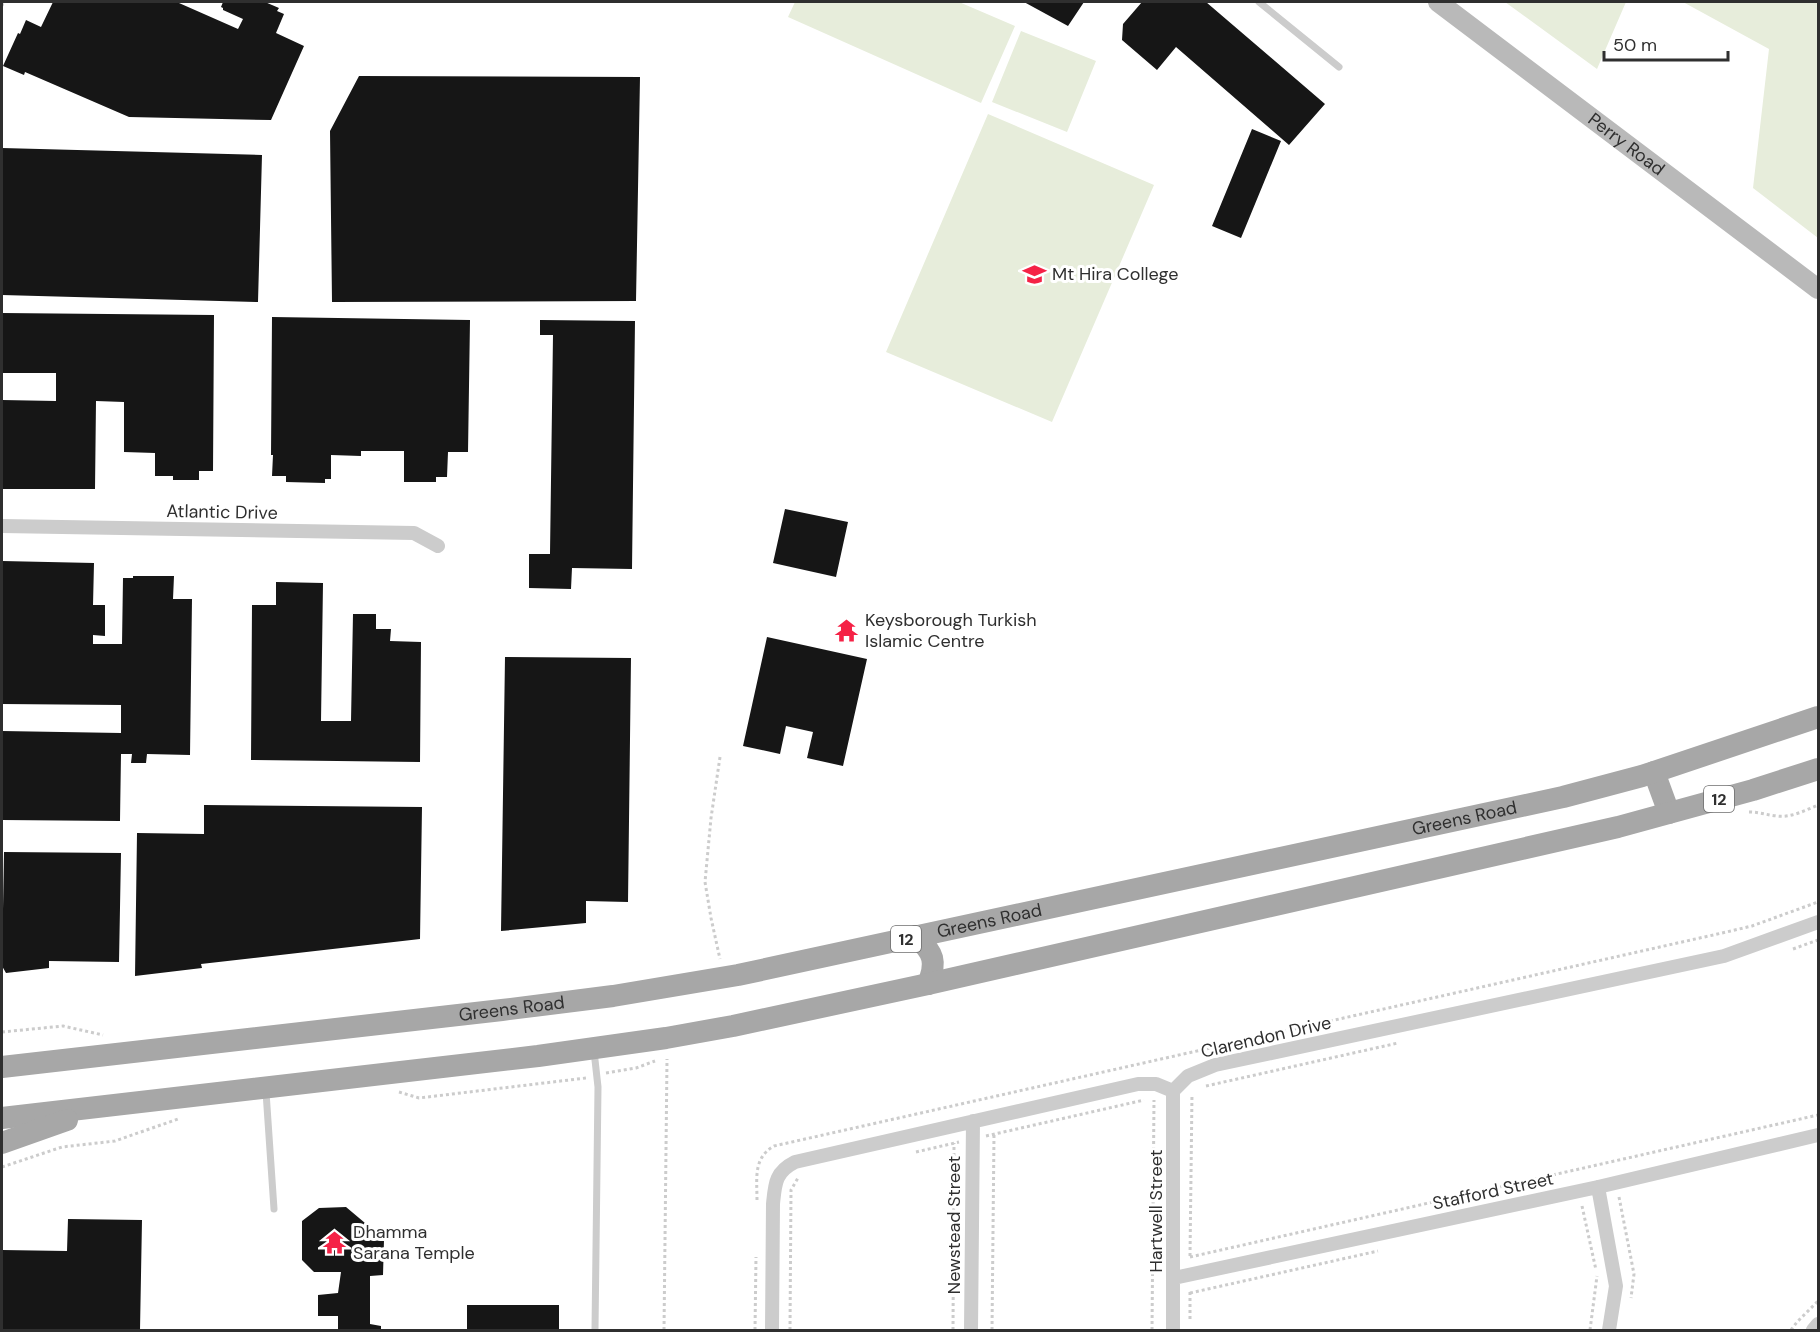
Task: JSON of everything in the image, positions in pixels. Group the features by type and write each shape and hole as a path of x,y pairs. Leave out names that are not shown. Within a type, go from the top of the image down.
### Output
{"main road":[{"name":"Perry Road","path":"1438,2 1817,288"},
{"name":"Greens Road","path":"2,1067 479,1013 613,996 738,975 1563,797 1654,772 1818,717"},
{"name":"12","path":"2,1118 594,1048 733,1026 1596,832 1753,790 1818,769"},
{"path":"1654,772 1669,813"},
{"path":"916,936 924,944 933,961 934,970 928,984"},
{"path":"2,1143 105,1106"}],"street":[{"name":"Atlantic Drive","path":"2,526 414,533 438,546"},
{"name":"Clarendon Drive","path":"1173,1092 1188,1076 1215,1065 1724,956 1818,922"},
{"path":"772,1330 773,1204 776,1183 784,1167 795,1162 1138,1084 1156,1084 1173,1092"},
{"name":"Hartwell Street","path":"1173,1092 1173,1330"},
{"name":"Newstead Street","path":"971,1330 973,1121"},
{"name":"Stafford Street","path":"1174,1278 1598,1187 1818,1135"},
{"path":"1598,1187 1617,1286 1609,1330"},
{"path":"1813,1330 1818,1324"}],"lane":[{"path":"1259,2 1339,67"},
{"path":"594,1048 598,1087 595,1330"},
{"path":"266,1088 274,1209"}],"path":[{"path":"2,6 3,2"},
{"path":"720,757 705,882 712,926 721,961"},
{"path":"1791,949 1818,940"},
{"path":"713,961 726,960"},
{"path":"2,1032 63,1026 107,1036"},
{"path":"1204,1087 1400,1042"},
{"path":"664,1330 667,1059"},
{"path":"1173,1092 1192,1089 1190,1321"},
{"path":"910,1153 1154,1098 1152,1330"},
{"path":"1190,1257 1818,1115"},
{"path":"992,1330 994,1134"},
{"path":"953,1330 954,1143"},
{"path":"790,1330 791,1190 798,1178"},
{"path":"1582,1205 1598,1278 1590,1330"}],"green space":[{"path":"795,2 959,2 1015,26 981,103 788,17"},
{"path":"1505,2 1626,2 1597,69"},
{"path":"1683,2 1818,2 1818,238 1753,188 1769,49"},
{"path":"1021,31 1096,61 1067,132 992,102"},
{"path":"988,114 1154,185 1052,422 886,352"}],"building":[{"path":"53,2 180,2 238,29 243,19 223,10 221,7 223,2 265,2 279,8 277,11 284,14 276,33 304,46 271,120 129,117 25,72 24,75 3,66 26,20 41,27"},
{"path":"1024,2 1084,2 1068,26"},
{"path":"1142,2 1206,2 1325,104 1289,145 1176,47 1157,70 1122,40 1123,24"},
{"path":"359,76 640,77 636,301 332,302 330,131"},
{"path":"1252,129 1281,141 1241,238 1212,226"},
{"path":"2,148 262,155 258,302 2,295"},
{"path":"2,313 214,315 213,471 199,471 199,480 173,480 173,476 155,476 155,453 124,452 124,402 96,401 95,489 2,489 2,400 56,401 56,373 2,373"},
{"path":"272,317 470,320 468,452 448,452 447,477 436,477 436,482 404,482 404,451 361,451 361,456 331,455 331,479 325,479 325,483 286,482 286,476 272,476"},
{"path":"540,320 635,321 632,569 572,568 571,589 529,588 529,554 550,554 553,335 540,335"},
{"path":"785,509 848,522 836,577 773,563"},
{"path":"2,561 94,563 93,605 105,605 105,636 93,635 93,644 122,644 123,578 174,576 173,599 192,599 190,755 147,754 146,763 131,763 132,754 121,754 120,821 2,820 2,731 121,733 121,705 2,704"},
{"path":"276,582 323,583 321,721 351,721 353,614 376,614 376,629 391,629 390,641 421,642 420,762 251,760 252,605 276,605"},
{"path":"767,637 867,659 843,766 807,758 813,732 786,726 780,754 743,746"},
{"path":"505,657 631,658 628,902 586,901 586,923 501,931"},
{"path":"204,805 422,807 420,939 201,964 202,968 135,976 137,833 204,834"},
{"path":"4,852 121,853 119,962 49,961 49,968 6,973 2,966"},
{"path":"346,1207 365,1223 367,1237 384,1240 383,1275 370,1276 370,1324 381,1326 381,1330 338,1330 338,1316 318,1316 318,1295 338,1293 341,1272 314,1272 302,1260 302,1221 319,1208"},
{"path":"68,1219 142,1220 140,1330 2,1330 2,1250 67,1251"},
{"path":"467,1305 559,1305 559,1330 467,1330"}],"place":[{"name":"Mt Hira College","path":"1034,274"},
{"name":"Keysborough Turkish Islamic Centre","path":"847,630"},
{"name":"Dhamma Sarana Temple","path":"335,1242"}]}
